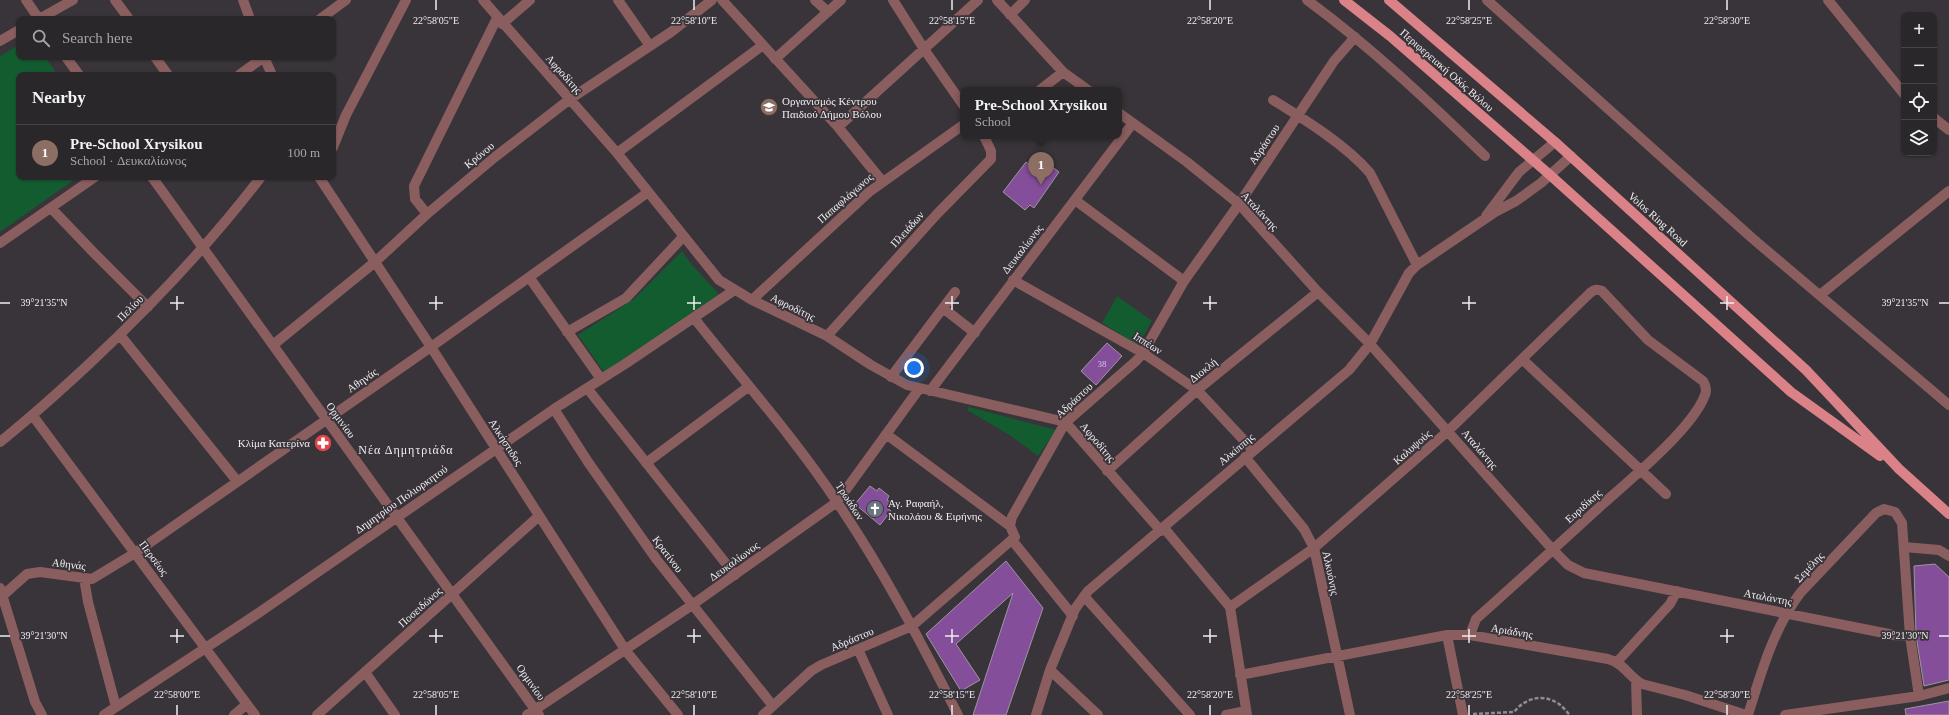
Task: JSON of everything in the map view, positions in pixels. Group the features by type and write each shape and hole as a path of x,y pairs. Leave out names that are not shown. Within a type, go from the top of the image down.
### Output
{"main road":[{"name":"Περιφερειακή Οδός Βόλου","path":"1344,0 1390,36 1532,160"},
{"name":"Volos Ring Road","path":"1389,0 1556,142 1806,370 1899,469 1949,514"},
{"name":"Volos Ring Road","path":"1532,160 1791,392 1899,469"}],"street":[{"path":"26,0 37,16"},
{"path":"44,16 73,0"},
{"path":"115,0 127,16"},
{"path":"243,0 249,16"},
{"path":"324,16 346,0"},
{"path":"336,140 346,115 406,0"},
{"name":"Αφροδίτης","path":"483,0 617,153 714,276 733,291 827,336 891,377 920,389 1065,423 1230,607"},
{"path":"427,214 415,200 414,186 500,21 530,0"},
{"path":"618,0 650,46"},
{"path":"722,0 838,127 882,181"},
{"path":"815,0 828,12"},
{"path":"775,59 841,0"},
{"path":"893,0 924,49 960,101"},
{"path":"838,127 978,0"},
{"path":"997,0 1063,72 1084,87"},
{"path":"1010,15 1026,0"},
{"path":"1307,0 1417,90 1485,156"},
{"path":"1487,0 1752,238 1949,405"},
{"path":"1828,0 1901,90"},
{"name":"Κρόνου","path":"273,345 375,262 427,214 495,157 570,99 650,46 706,2"},
{"path":"0,40 16,32"},
{"name":"Αδράστου","path":"763,715 811,671 821,665 912,626 1012,540 1015,536 1010,526 1012,517 1065,423 1136,361 1143,352 1184,281 1239,204 1334,61 1354,37"},
{"path":"617,153 763,45"},
{"path":"68,60 77,72"},
{"path":"158,60 166,72"},
{"path":"243,72 260,60"},
{"path":"265,60 271,72"},
{"path":"1044,87 1063,72"},
{"path":"1273,100 1298,115 1360,161 1370,173 1417,265"},
{"name":"Αταλάντης","path":"1122,115 1187,162 1239,204 1318,292 1370,344 1568,565 1576,570 1899,636 1910,636"},
{"path":"1936,120 1949,130"},
{"name":"Δευκαλίωνος","path":"1122,138 1133,123"},
{"name":"Παπαφλάγωνος","path":"752,300 822,234 882,181 960,127"},
{"name":"Πλειάδων","path":"827,336 937,214 990,159 991,151 985,139"},
{"name":"Δευκαλίωνος","path":"930,391 1121,139"},
{"path":"1481,222 1519,172 1556,142"},
{"name":"Αλκίππης","path":"1036,715 1050,670 1073,616 1084,596 1253,450 1349,370 1370,344 1409,272 1481,222 1516,201 1550,175 1571,156"},
{"path":"0,243 91,180"},
{"name":"Ορμινίου","path":"154,180 452,594 534,713"},
{"name":"Πελίου","path":"0,442 33,416 148,307 204,248 259,180"},
{"name":"Αλκήστιδος","path":"322,180 626,651 678,715"},
{"path":"1820,295 1949,191"},
{"name":"Αθηνάς","path":"1,594 24,577 34,572 96,578 135,553 431,347 648,193"},
{"path":"1075,200 1184,281"},
{"path":"51,208 148,307"},
{"path":"567,332 626,298 683,237"},
{"path":"529,277 601,379"},
{"name":"Ιππέων","path":"1013,280 1143,352 1197,390 1253,450"},
{"name":"Καλυψούς","path":"1230,607 1314,548 1448,431 1595,289 1602,291 1657,349 1703,382 1707,390"},
{"name":"Δημητρίου Πολιορκητού","path":"104,715 206,648 397,518 496,448 733,291"},
{"path":"891,377 955,292"},
{"name":"Διοκλή","path":"1107,471 1197,390 1318,292"},
{"path":"943,308 975,333"},
{"name":"Τρωάδων","path":"694,318 785,430 837,502 912,626 958,715"},
{"path":"120,335 237,481"},
{"path":"1522,359 1666,494"},
{"path":"646,463 748,386"},
{"path":"587,388 735,575"},
{"name":"Δευκαλίωνος","path":"534,713 626,651 837,502 920,389"},
{"name":"Ευριδίκης","path":"1470,635 1476,619 1641,470 1688,422 1704,398 1707,390"},
{"name":"Κρατίνου","path":"554,409 624,514 692,605 773,706"},
{"name":"Περσέως","path":"33,416 255,715"},
{"path":"886,434 1010,526"},
{"name":"Αλκυόνης","path":"1245,457 1304,529 1314,548 1350,715"},
{"name":"Σεμέλης","path":"1747,715 1773,644 1788,613 1802,592 1876,513 1888,509 1899,517 1903,527 1904,548"},
{"name":"Ποσειδώνος","path":"317,715 539,516"},
{"path":"1012,540 1073,616"},
{"path":"1919,696 1910,636 1904,548 1939,550 1949,556"},
{"path":"84,578 88,602 116,707"},
{"path":"1617,662 1670,604 1678,591"},
{"path":"1,594 36,706 42,715"},
{"path":"1084,596 1190,715"},
{"path":"1226,715 1246,713 1230,607"},
{"path":"1447,635 1463,715"},
{"name":"Αριάδνης","path":"1240,675 1447,635 1470,635 1608,659 1624,666 1636,680 1642,684 1685,695 1747,715"},
{"path":"858,650 888,715"},
{"path":"1050,670 1098,715"},
{"path":"365,672 395,715"},
{"path":"1636,680 1637,715"},
{"path":"1785,715 1919,696 1949,688"},
{"path":"234,715 247,704"}],"path":[{"path":"1463,715 1515,713 1519,705 1528,700 1546,698 1561,705 1569,715"}],"green space":[{"path":"16,47 16,60 47,60 56,72 16,72 16,180 74,180 0,232 0,56"},
{"path":"682,251 691,264 719,294 604,372 578,335 634,299"},
{"path":"1117,296 1152,321 1138,345 1102,323"},
{"path":"969,407 1056,430 1038,456 1011,436 967,410"}],"building":[{"path":"1042,159 1059,172 1034,208 1030,205 1025,210 1003,192 1026,162 1034,169"},
{"path":"1107,343 1122,356 1096,385 1081,371"},
{"name":"Αγ. Ραφαήλ, Νικολάου & Ειρήνης","path":"870,486 877,491 879,488 889,496 887,500 890,502 886,507 891,511 880,525 855,504"},
{"path":"1006,561 1043,608 1006,715 973,715 1013,593 956,644 980,680 961,691 926,634"},
{"path":"1935,564 1949,577 1949,680 1924,686 1916,635 1914,566"},
{"path":"1949,701 1949,715 1906,715 1905,709"}],"place":[{"name":"Οργανισμός Κέντρου Παιδιού Δήμου Βόλου","path":"769,107"},
{"name":"Pre-School Xrysikou","path":"1041,185"},
{"name":"Κλίμα Κατερίνα","path":"323,443"},
{"name":"Αγ. Ραφαήλ, Νικολάου & Ειρήνης","path":"875,509"}],"district":[{"name":"Νέα Δημητριάδα","path":"406,450"}]}
